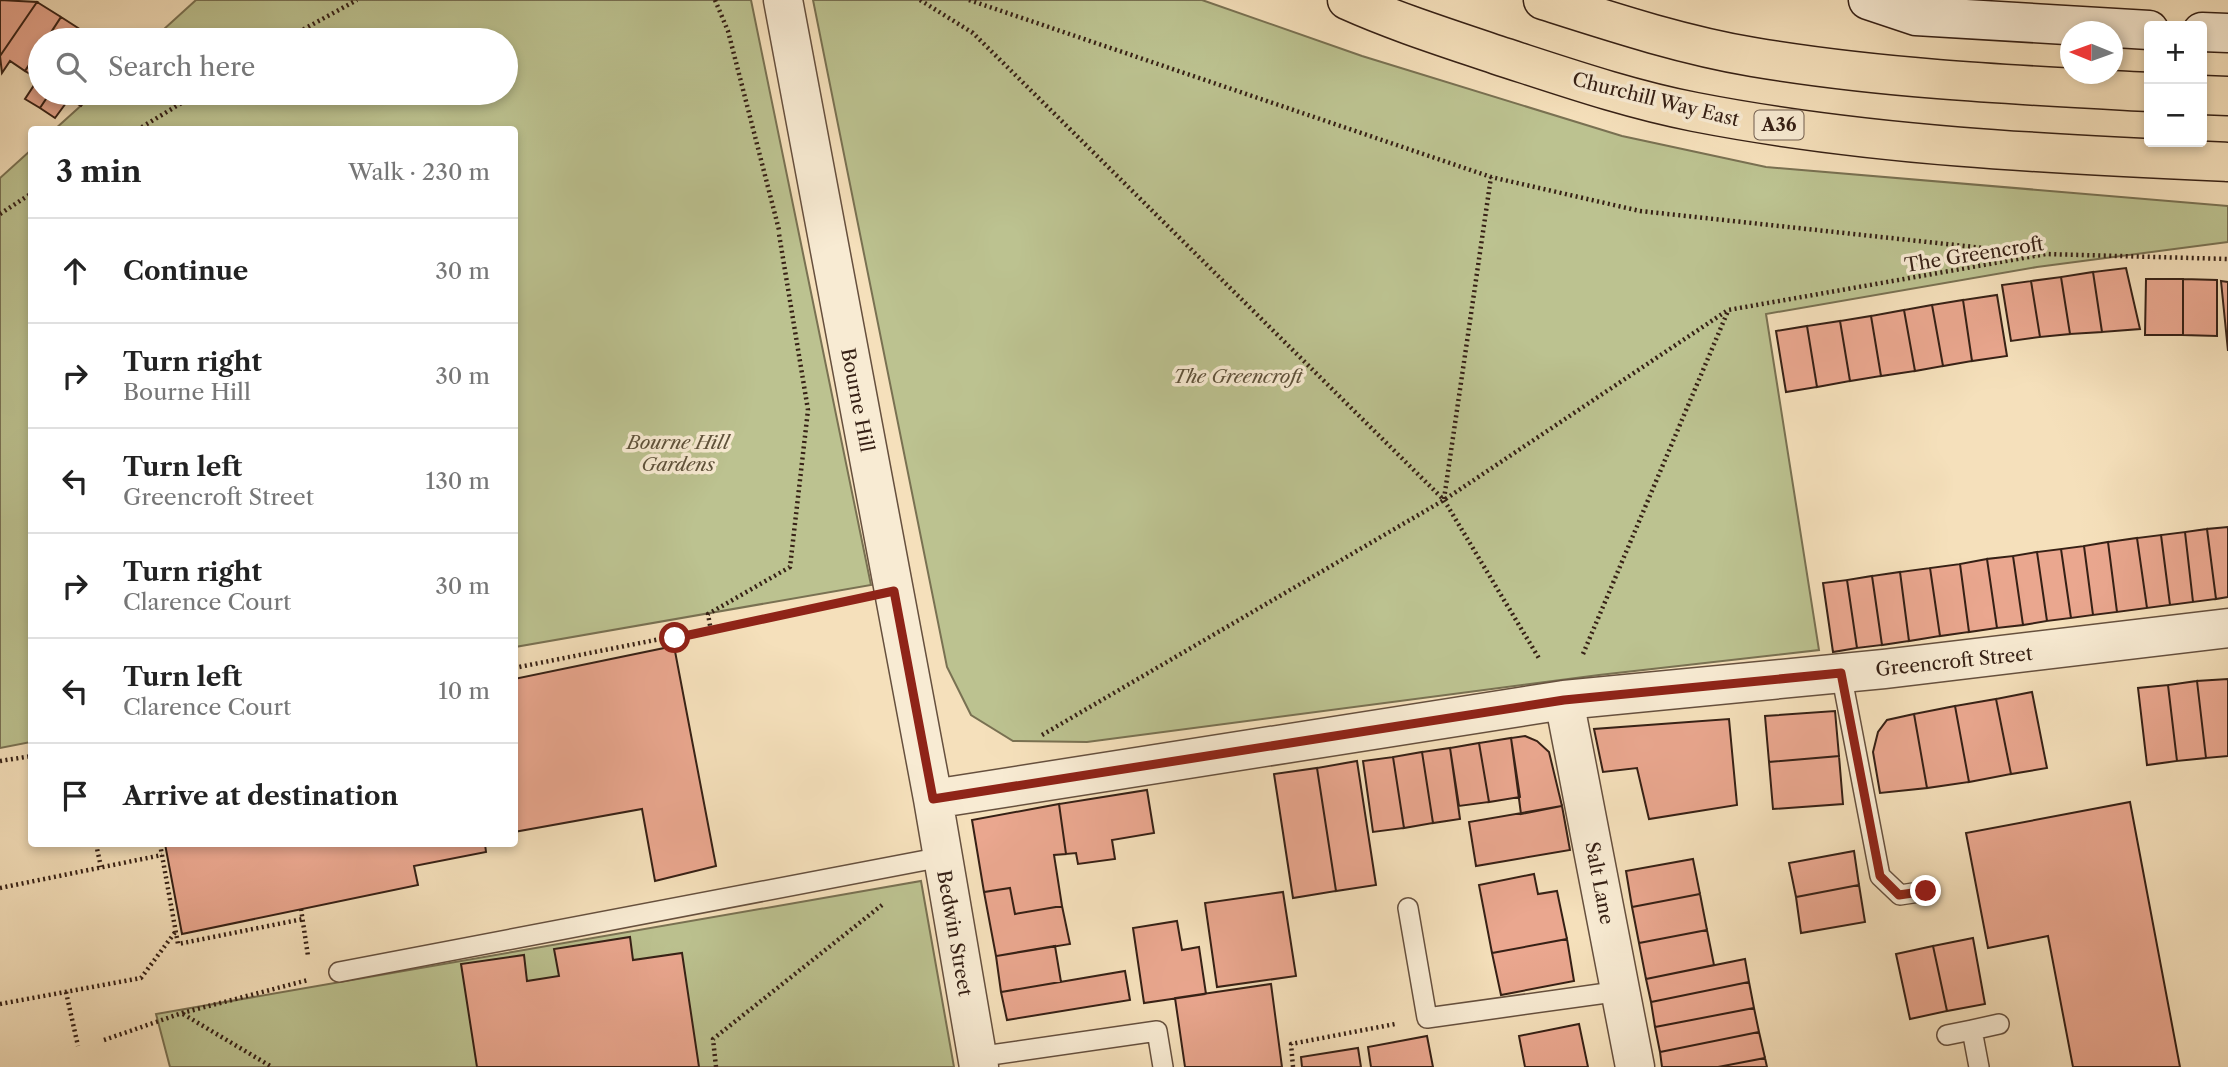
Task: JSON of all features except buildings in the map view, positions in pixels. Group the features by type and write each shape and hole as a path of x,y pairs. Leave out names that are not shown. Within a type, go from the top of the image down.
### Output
{"highway":[{"name":"Churchill Way East","path":"1348,0 1525,64 1626,96 1693,112 1764,124 1966,146 2228,162"},
{"path":"1543,0 1652,33 1752,57 1874,75 2144,92"},
{"path":"2207,95 2228,96"}],"street":[{"name":"Bourne Hill","path":"783,0 933,799"},
{"path":"1868,0 1916,16 2144,30"},
{"path":"2207,32 2228,33"},
{"name":"Greencroft Street","path":"933,799 1564,700 1841,673 2228,628"},
{"name":"Salt Lane","path":"1564,700 1635,1067"},
{"name":"Bedwin Street","path":"933,799 978,1062"}],"lane":[{"path":"1841,673 1880,876 1899,895 1926,891"},
{"path":"339,972 942,857"},
{"path":"1408,908 1427,1018 1621,991"},
{"path":"1947,1035 2000,1024"},
{"path":"1972,1030 1979,1067"},
{"path":"978,1062 1157,1031 1163,1067"}],"path":[{"path":"306,28 357,0"},
{"path":"711,631 708,614 790,567 808,410 779,230 728,30 715,0"},
{"path":"920,0 973,33 1444,500 1564,700"},
{"path":"969,0 1491,177 1640,211 2046,254"},
{"path":"144,126 178,105"},
{"path":"1444,500 1491,177"},
{"path":"0,214 28,196"},
{"path":"779,230 824,222"},
{"name":"The Greencroft","path":"1728,310 2046,254 2228,259"},
{"path":"1040,737 1444,500 1728,310"},
{"path":"1564,700 1728,310"},
{"path":"518,667 711,631 894,591"},
{"path":"0,761 28,757"},
{"path":"97,847 101,867"},
{"path":"161,847 178,944 303,919"},
{"path":"0,887 162,855"},
{"path":"716,1067 713,1039 887,901"},
{"path":"0,1004 141,978 176,931"},
{"path":"104,1040 182,1013 339,972"},
{"path":"66,992 78,1046"},
{"path":"182,1013 272,1067"},
{"path":"1293,1067 1291,1044 1427,1018"}],"green space":[{"name":"Bourne Hill Gardens","path":"196,0 751,0 871,585 518,646 518,126 58,126 82,105 518,105 518,28 165,28"},
{"name":"The Greencroft","path":"813,0 1202,0 1362,56 1622,136 1766,167 2228,206 2228,242 2037,267 1766,314 1819,650 1599,675 1087,742 1013,741 971,715 947,667"},
{"path":"28,153 28,743 0,748 0,178"},
{"path":"921,881 954,1067 170,1067 156,1014"}],"route":[{"path":"675,638 894,591 933,799 1564,700 1841,673 1880,876 1899,895 1926,891"}]}
